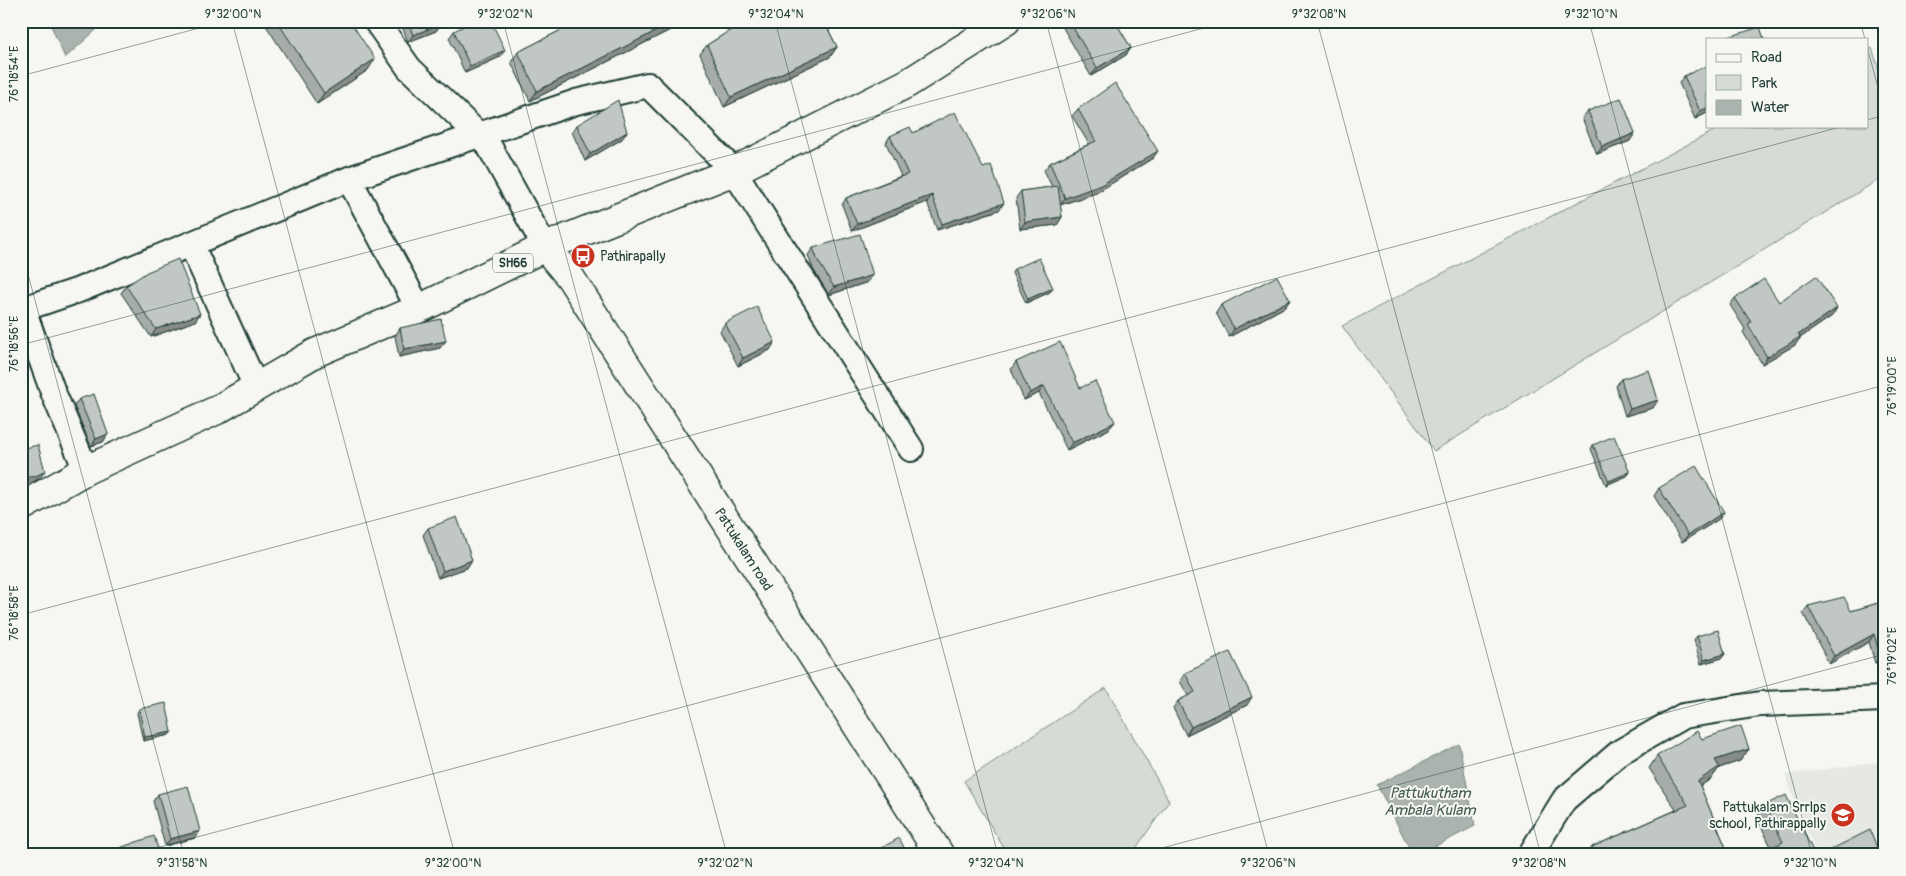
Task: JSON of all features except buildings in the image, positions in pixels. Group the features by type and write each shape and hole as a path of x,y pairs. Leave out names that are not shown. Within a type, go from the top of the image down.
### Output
{"main road":[{"name":"SH66","path":"21,507 86,470 217,410 315,353 419,309 545,247 734,171 908,83 1006,21"},
{"name":"Pattukalam road","path":"545,247 570,276 940,855"}],"street":[{"path":"376,21 409,68 488,144 545,247"},
{"path":"86,470 53,392 23,309 79,290 349,179 576,102 648,85 734,171 911,449"},
{"path":"349,179 419,309"},
{"path":"191,244 256,387"},
{"path":"1530,855 1564,800 1620,752 1683,716 1760,704 1885,699"}],"shaded area":[{"name":"Pattukalam Srrlps school, Pathirappally","path":"1885,761 1885,855 1817,855 1785,775"}],"green space":[{"path":"1872,48 1885,87 1885,176 1434,451 1342,326 1719,128 1868,128 1868,50"},
{"path":"1106,688 1169,801 1131,855 1008,855 964,781"}],"water":[{"path":"49,21 106,21 65,58"},
{"name":"Pattukutham Ambala Kulam","path":"1459,744 1475,826 1418,855 1413,855 1377,785"}],"place":[{"name":"Pathirapally","path":"583,256"},
{"name":"Pattukalam Srrlps school, Pathirappally","path":"1843,815"}]}
